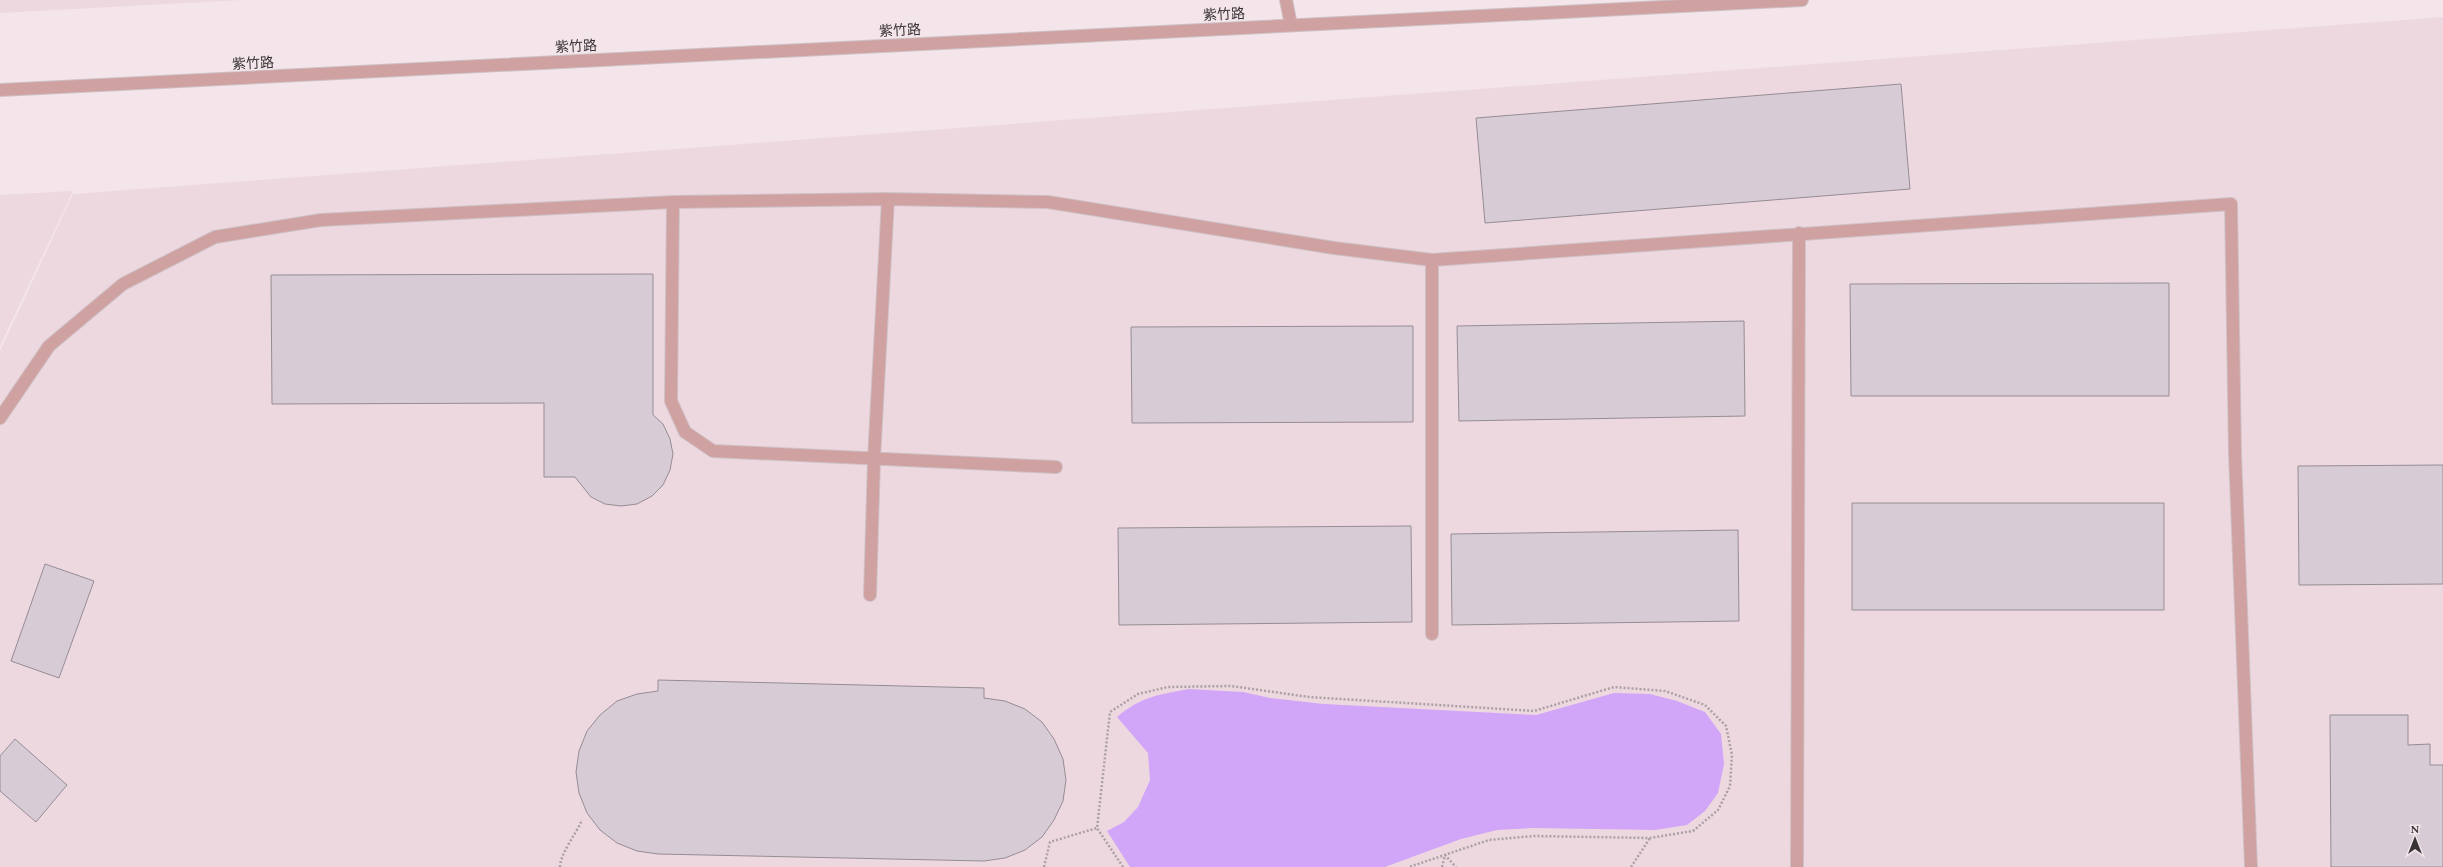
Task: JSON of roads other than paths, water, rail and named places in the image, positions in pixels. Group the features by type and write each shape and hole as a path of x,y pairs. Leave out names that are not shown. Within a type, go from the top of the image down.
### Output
{"street":[{"path":"1286,0 1290,25"},
{"name":"紫竹路","path":"0,90 1802,0"},
{"path":"870,595 874,459 888,199"},
{"path":"0,418 49,346 122,284 215,237 321,220 673,202 888,199 1048,202 1334,248 1432,260 1799,233 2231,204 2235,454 2251,867"},
{"path":"673,202 671,401 685,432 713,451 1056,467"},
{"path":"1797,867 1799,233"},
{"path":"1432,260 1432,634"}]}
